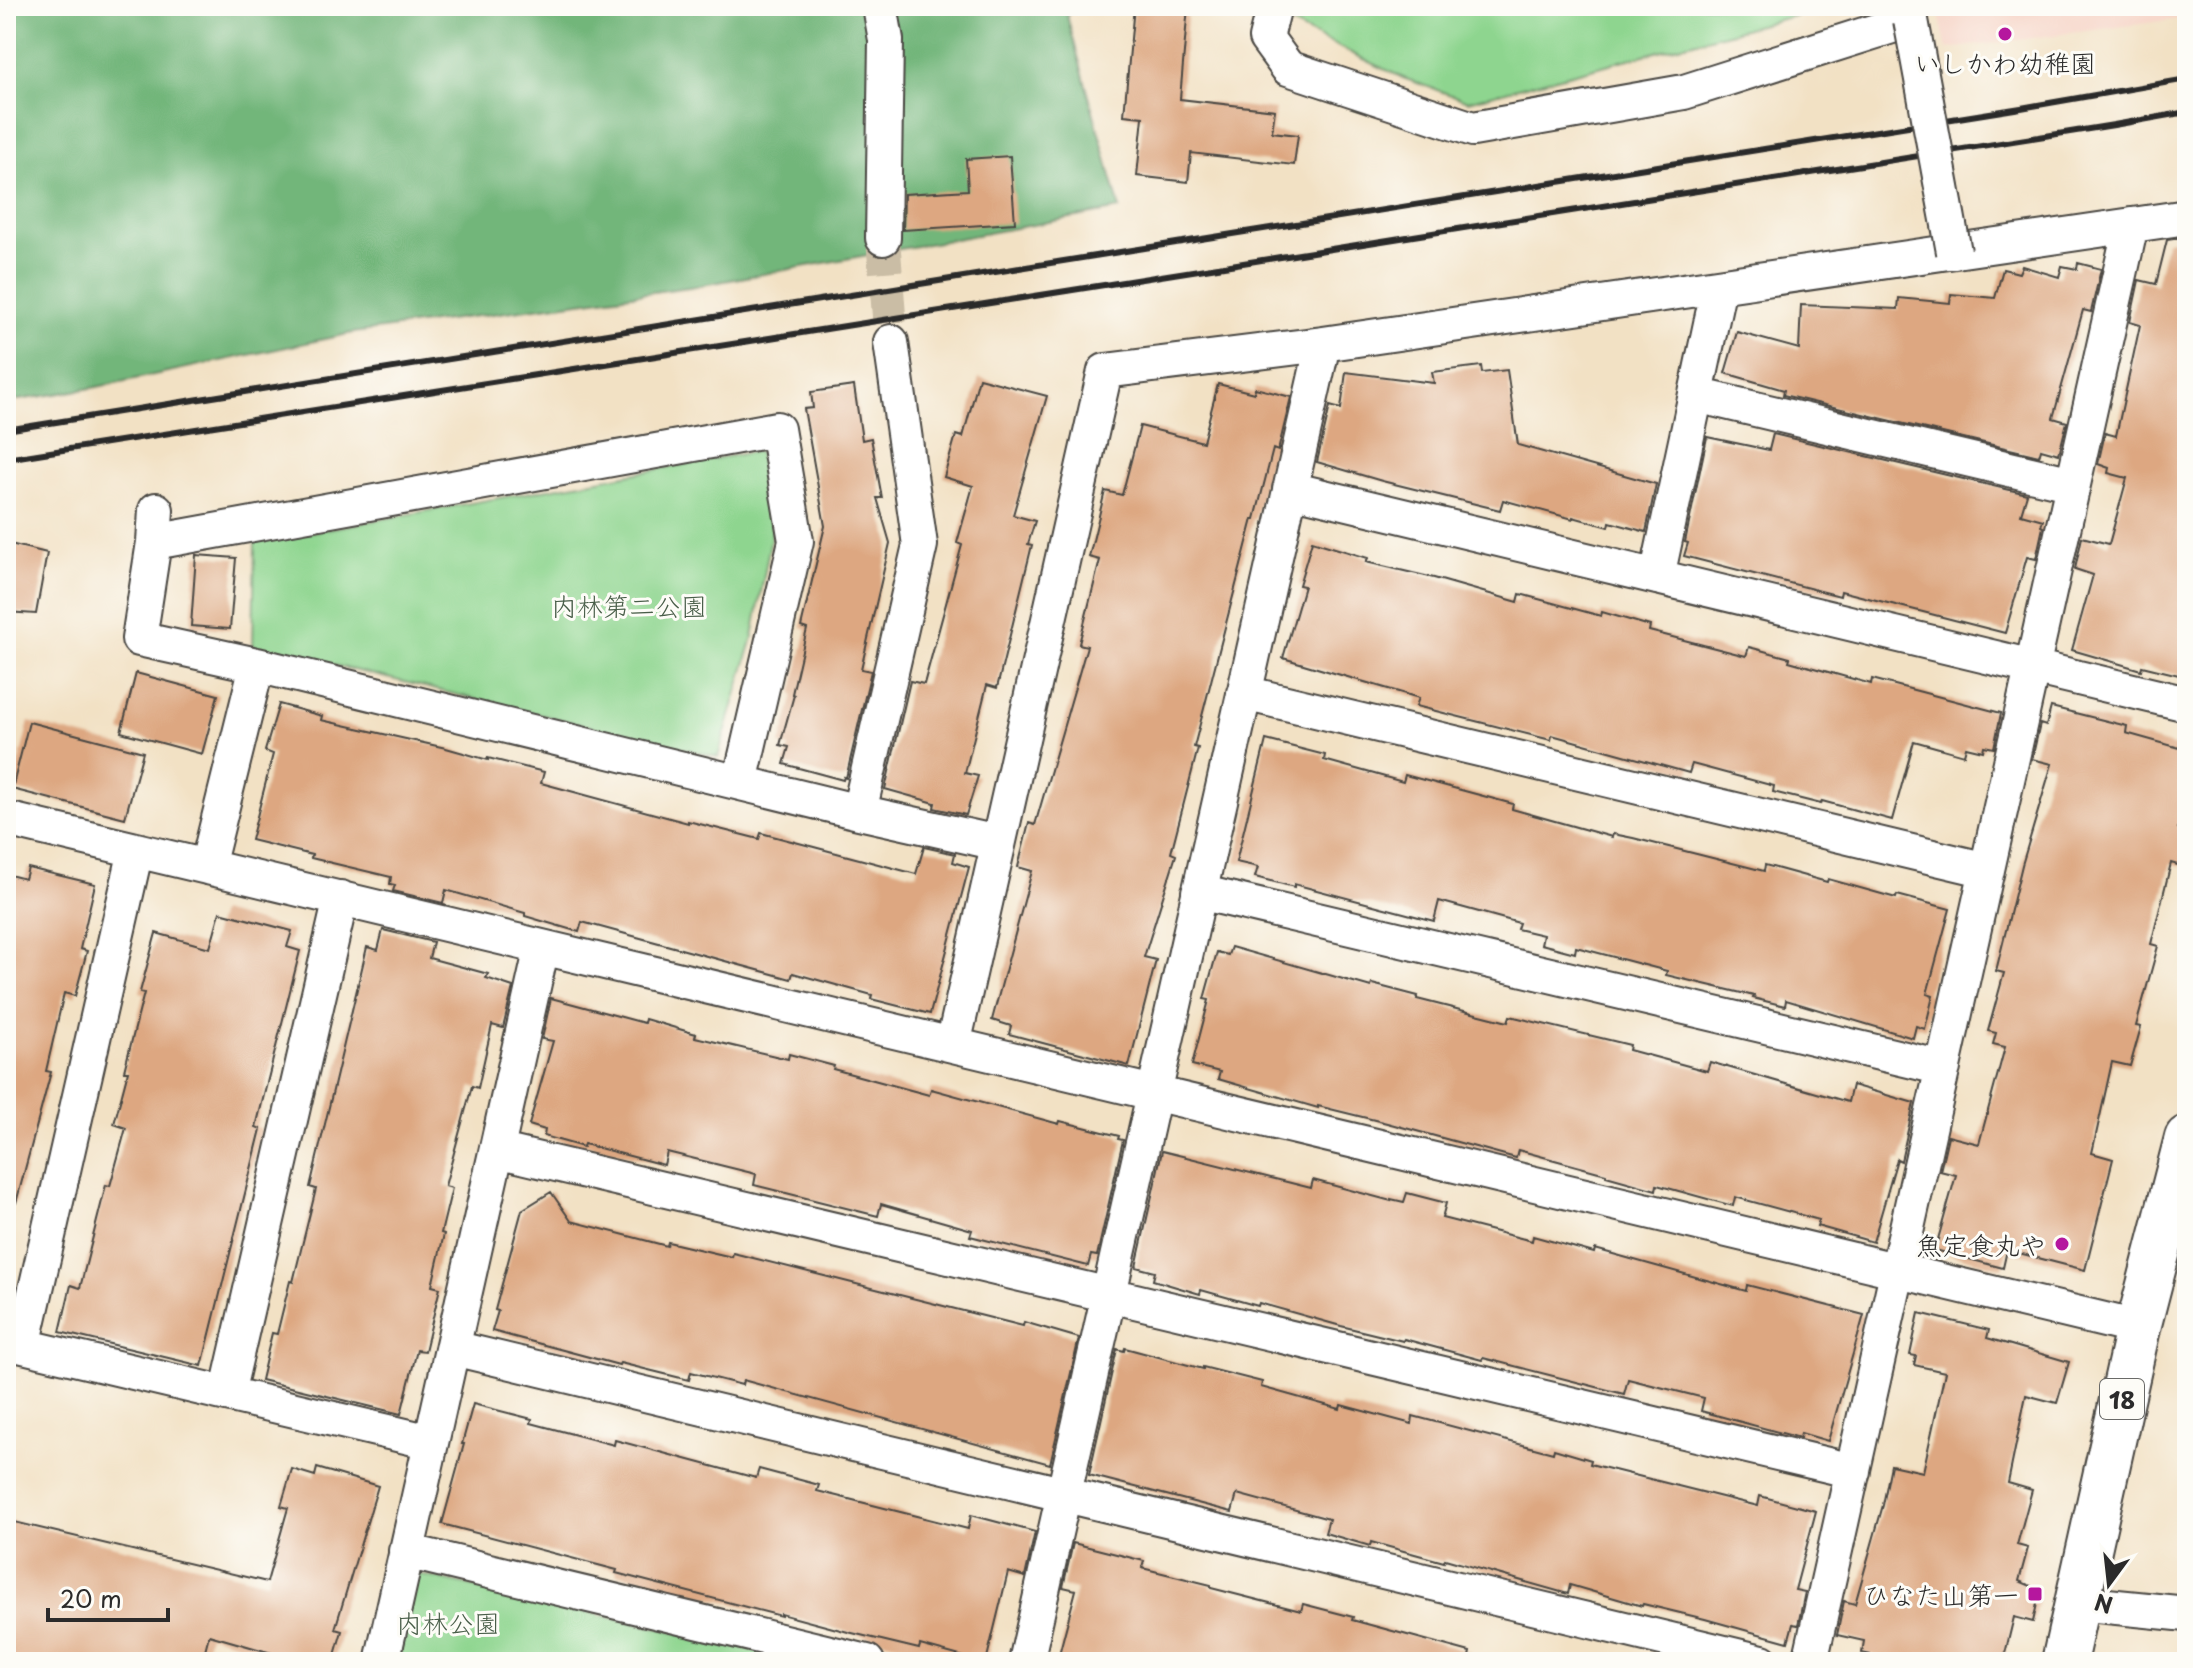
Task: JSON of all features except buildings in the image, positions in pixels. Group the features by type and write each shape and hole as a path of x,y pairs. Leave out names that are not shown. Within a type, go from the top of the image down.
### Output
{"main road":[{"name":"18","path":"2064,1662 2138,1328 2187,1138"}],"street":[{"path":"880,6 886,40 883,238"},
{"path":"1274,6 1266,38 1288,68 1473,129 1684,92 1911,13 1954,252"},
{"path":"953,1045 1105,371 1323,344 2187,217"},
{"path":"1810,1662 2131,225"},
{"path":"1657,577 1719,286"},
{"path":"859,812 920,545 891,342"},
{"path":"1026,1662 1323,344"},
{"path":"1696,395 2073,484"},
{"path":"740,782 796,541 777,429 155,526 139,639 257,665 859,812 998,843"},
{"path":"1290,489 2187,704"},
{"path":"207,867 257,665"},
{"path":"1244,693 1987,870"},
{"path":"6,819 2138,1328"},
{"path":"136,850 15,1344 431,1442"},
{"path":"1199,892 1943,1068"},
{"path":"227,1394 341,898"},
{"path":"382,1662 542,947"},
{"path":"497,1150 1853,1471"},
{"path":"453,1348 1762,1662"},
{"path":"406,1551 791,1653 867,1662"},
{"path":"2077,1603 2187,1614"}],"shaded area":[{"name":"いしかわ幼稚園","path":"1937,6 2187,6 2187,18 1947,49"}],"green space":[{"path":"6,6 1067,6 1068,20 1120,209 697,286 353,333 92,388 6,402"},
{"path":"1293,6 1832,6 1468,101 1403,78 1289,23"},
{"name":"内林第二公園","path":"759,451 772,532 753,637 718,757 253,646 255,542"},
{"name":"内林公園","path":"417,1574 775,1654 773,1662 398,1662"}],"tunnel":[{"path":"883,238 891,342"}],"railway":[{"path":"6,430 2187,79"},
{"path":"6,459 2187,112"}],"place":[{"name":"いしかわ幼稚園","path":"2005,34"},
{"name":"魚定食丸や","path":"2062,1244"},
{"name":"ひなた山第一","path":"2035,1594"}]}
